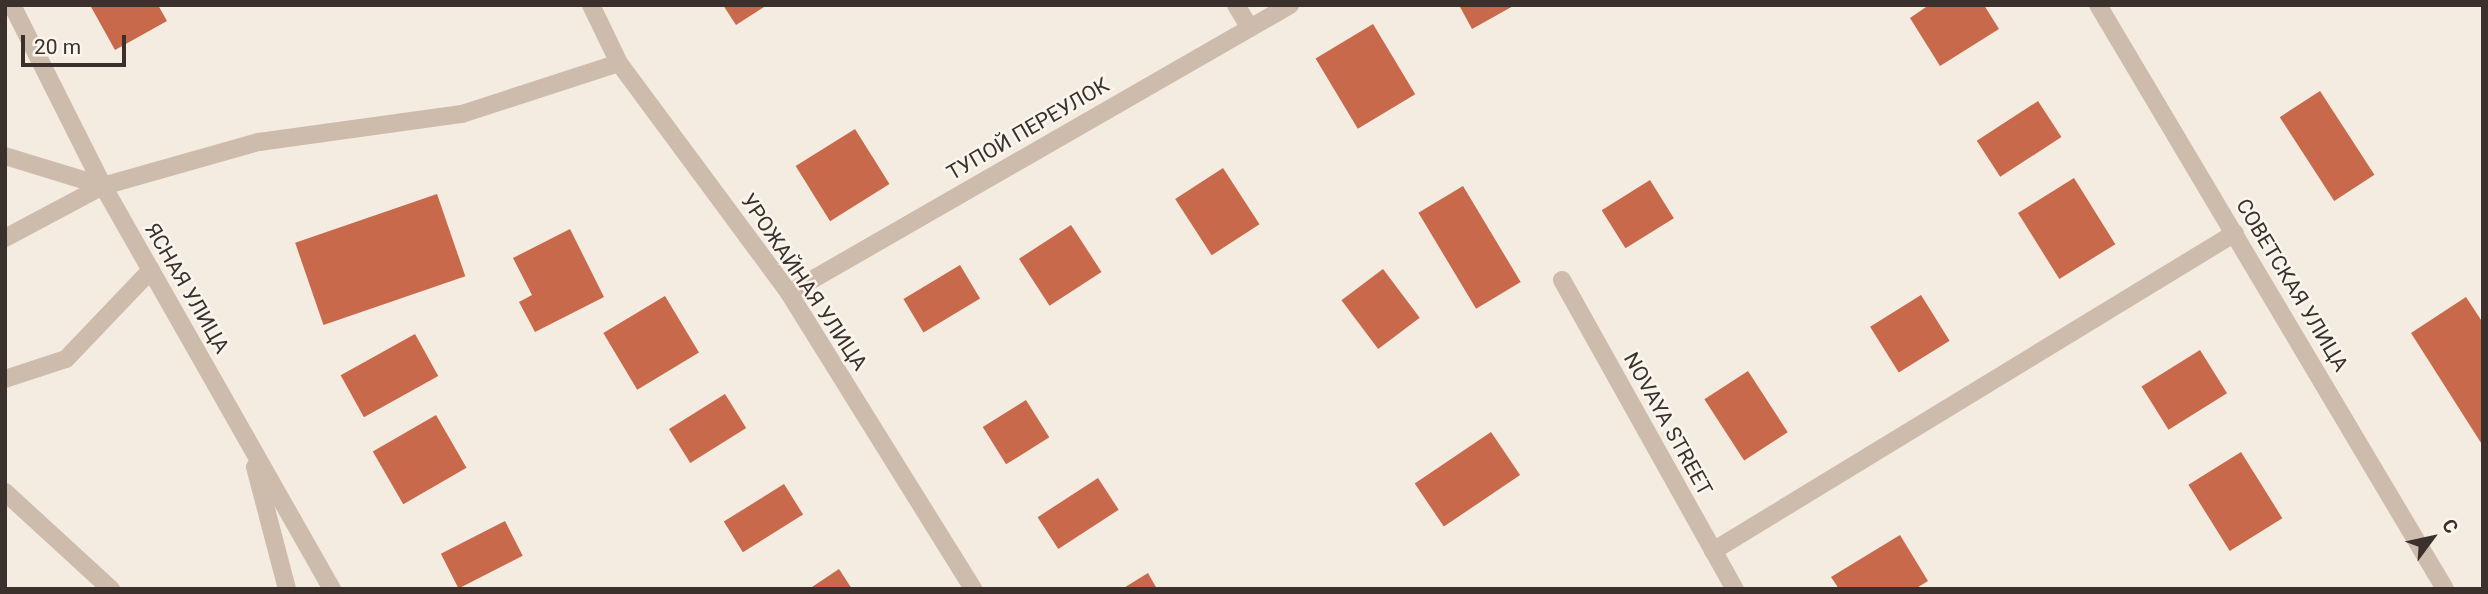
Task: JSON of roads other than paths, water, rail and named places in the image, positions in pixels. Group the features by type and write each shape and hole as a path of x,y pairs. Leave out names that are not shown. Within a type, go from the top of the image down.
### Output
{"street":[{"name":"ЯСНАЯ УЛИЦА","path":"12,5 103,186 332,589"},
{"name":"УРОЖАЙНАЯ УЛИЦА","path":"591,5 619,63 789,293 973,589"},
{"path":"1236,5 1250,27"},
{"name":"ТУПОЙ ПЕРЕУЛОК","path":"789,293 1290,5"},
{"name":"СОВЕТСКАЯ УЛИЦА","path":"2098,5 2445,589"},
{"path":"5,238 103,186 259,142 461,114 619,63"},
{"path":"5,156 103,186"},
{"path":"1713,551 2235,233"},
{"path":"5,379 66,359 151,270"},
{"name":"NOVAYA STREET","path":"1562,280 1735,589"},
{"path":"249,443 287,589"},
{"path":"5,492 111,589"}]}
